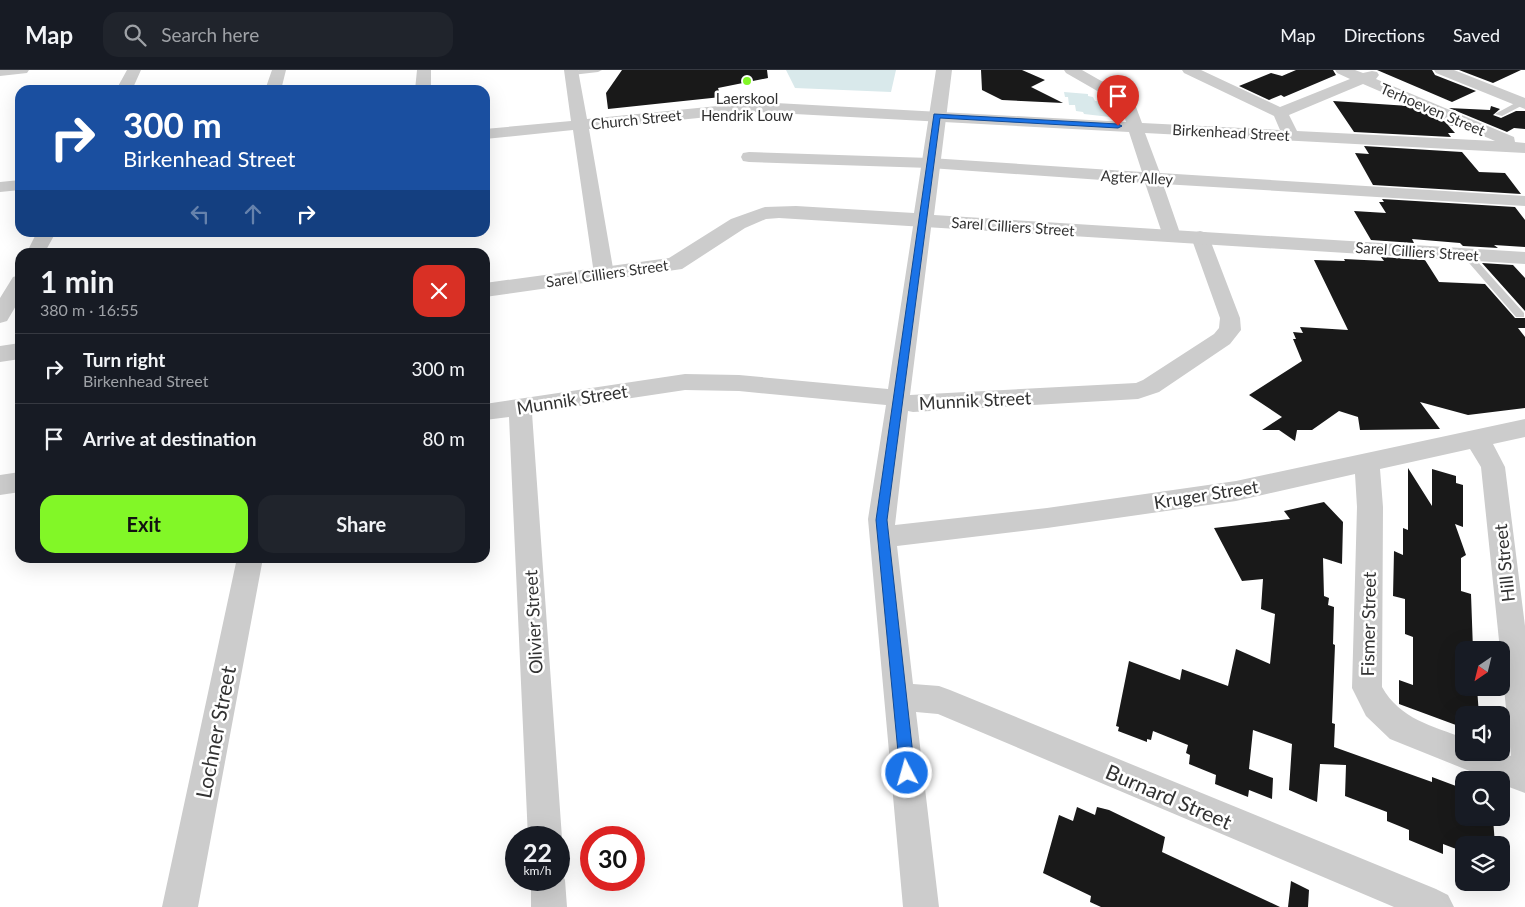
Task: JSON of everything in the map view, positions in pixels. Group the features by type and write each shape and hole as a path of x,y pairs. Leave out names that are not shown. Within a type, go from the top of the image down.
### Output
{"street":[{"path":"0,72 22,70"},
{"path":"126,85 134,70"},
{"path":"276,85 280,70"},
{"path":"422,85 424,70"},
{"path":"921,907 881,520 936,116 944,70"},
{"path":"1189,70 1280,113 1292,135"},
{"name":"Terhoeven Street","path":"1342,70 1525,148"},
{"path":"1280,113 1385,70"},
{"path":"1441,70 1524,103"},
{"path":"572,71 604,274"},
{"path":"1082,72 1124,99 1172,236"},
{"name":"Church Street","path":"490,133 758,106 936,116"},
{"name":"Birkenhead Street","path":"936,116 1525,148"},
{"name":"Agter Alley","path":"750,157 930,163 1525,201"},
{"path":"0,187 15,186"},
{"name":"Sarel Cilliers Street","path":"490,289 674,264 728,230 763,213 796,212 1525,258"},
{"path":"38,248 44,237"},
{"name":"Munnik Street","path":"490,411 686,382 748,384 882,396 913,404 1138,391 1151,386 1222,339 1230,330 1230,318 1200,237"},
{"path":"0,316 15,290"},
{"path":"0,354 15,352"},
{"name":"Olivier Street","path":"520,406 544,826"},
{"name":"Kruger Street","path":"883,537 1047,518 1236,491 1525,428"},
{"name":"Hill Street","path":"1476,440 1484,448 1493,467 1525,752"},
{"name":"Fismer Street","path":"1367,463 1370,507 1367,688 1371,699 1389,721 1401,729 1525,777"},
{"name":"Lochner Street","path":"180,907 249,563"},
{"name":"Burnard Street","path":"900,697 939,700 1436,907"},
{"path":"548,891 549,907"}],"lane":[{"path":"572,71 598,70"},
{"path":"1499,114 1524,103"},
{"path":"1466,254 1520,315"}],"shaded area":[{"path":"786,70 896,70 891,92 795,88"},
{"path":"1064,92 1088,94 1095,101 1110,102 1113,110 1108,110 1110,117 1084,114 1083,112 1076,111 1075,105 1069,105 1068,97 1065,97"}],"building":[{"path":"622,70 767,70 768,78 718,88 721,97 608,109 606,93"},
{"path":"981,70 1022,70 1045,80 1031,87 1063,103 1002,100 982,90"},
{"path":"1296,70 1333,70 1336,75 1284,97 1281,95 1269,100 1239,86 1271,73 1282,76"},
{"path":"1377,70 1432,70 1435,75 1476,91 1452,102"},
{"path":"1459,70 1521,70 1493,83"},
{"path":"1333,101 1409,106 1455,126 1448,125 1455,133 1448,133 1451,137 1354,132"},
{"path":"1491,106 1500,109 1493,115 1501,118 1516,111 1525,111 1525,129 1514,128 1507,132 1449,108 1490,110"},
{"path":"1364,146 1462,152 1479,172 1505,173 1521,194 1373,185 1355,153 1369,154"},
{"path":"1382,199 1515,207 1525,220 1525,247 1463,246 1460,243 1412,239 1414,243 1371,240 1354,211 1386,213 1379,202 1384,202"},
{"path":"1381,257 1425,260 1439,282 1485,284 1515,318 1525,318 1525,328 1518,328 1525,337 1525,408 1468,415 1420,402 1440,429 1360,430 1358,417 1339,411 1312,430 1297,430 1295,441 1279,430 1262,430 1282,417 1249,395 1302,361 1293,339 1296,339 1293,332 1303,333 1300,327 1348,330 1314,260 1384,261"},
{"path":"1482,263 1513,265 1525,278 1525,311"},
{"path":"1408,468 1432,506 1432,469 1456,476 1456,483 1463,485 1463,527 1455,524 1466,555 1461,558 1461,591 1471,594 1473,641 1455,641 1455,696 1478,696 1478,706 1455,706 1455,725 1399,704 1399,680 1413,685 1413,637 1405,634 1405,599 1393,596 1394,551 1403,555 1403,528 1408,530"},
{"path":"1324,502 1343,522 1342,564 1323,558 1324,596 1329,598 1328,605 1334,607 1333,644 1335,645 1332,723 1335,724 1334,747 1432,782 1432,777 1455,786 1455,826 1494,826 1494,836 1455,836 1455,849 1443,844 1443,854 1409,840 1409,830 1387,821 1387,812 1345,796 1346,765 1320,764 1317,802 1289,790 1292,744 1253,730 1249,769 1273,778 1272,799 1249,790 1248,797 1215,784 1216,775 1189,764 1190,755 1186,753 1188,745 1153,731 1151,740 1147,739 1147,742 1118,731 1119,727 1116,726 1129,661 1180,680 1182,669 1228,686 1236,649 1270,664 1275,614 1261,609 1263,579 1242,581 1214,528 1290,519 1284,511"},
{"path":"1077,807 1095,815 1097,807 1109,810 1165,837 1162,852 1280,907 1101,907 1090,902 1091,896 1043,873 1059,815 1073,821"},
{"path":"1291,881 1309,890 1308,907 1288,907"}],"place":[{"name":"Laerskool Hendrik Louw","path":"747,81"}],"route":[{"path":"907,773 881,520 936,116 1118,126"}]}
